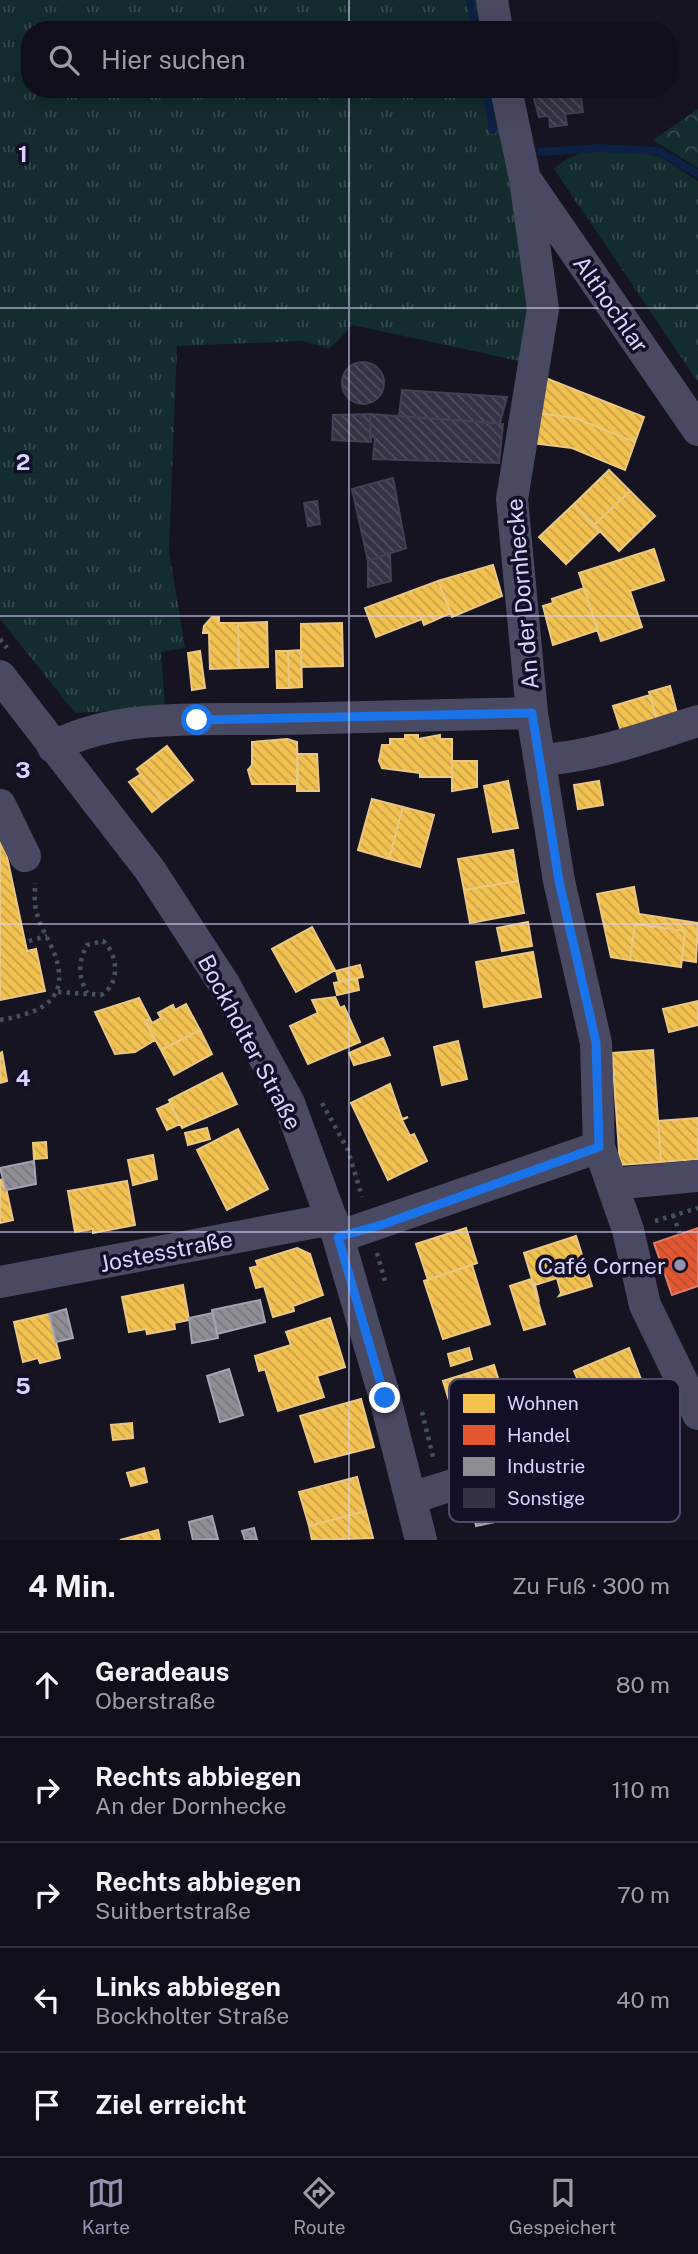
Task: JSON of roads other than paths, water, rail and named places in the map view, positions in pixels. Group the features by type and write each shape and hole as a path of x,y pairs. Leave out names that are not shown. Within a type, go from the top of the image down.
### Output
{"street":[{"path":"492,0 495,21"},
{"name":"An der Dornhecke","path":"508,98 525,179 542,309 512,499 532,713 559,881 596,1042 599,1147 628,1230 645,1305 698,1414"},
{"name":"Althochlar","path":"525,179 698,430"},
{"name":"Bockholter Straße","path":"0,676 10,706 53,747 150,870 224,984 289,1103 335,1228 421,1540"},
{"path":"53,747 77,734 103,726 197,720 532,713"},
{"path":"540,760 566,759 698,720"},
{"path":"0,805 25,856"},
{"name":"Jostesstraße","path":"0,1282 335,1228 384,1224 599,1147"},
{"path":"612,1184 698,1176"},
{"path":"411,1498 449,1486"}],"waterway":[{"path":"470,0 474,21"},
{"path":"488,98 493,130"},
{"path":"541,152 599,148 659,151 698,174"}],"place":[{"name":"Café Corner","path":"680,1265"}]}
